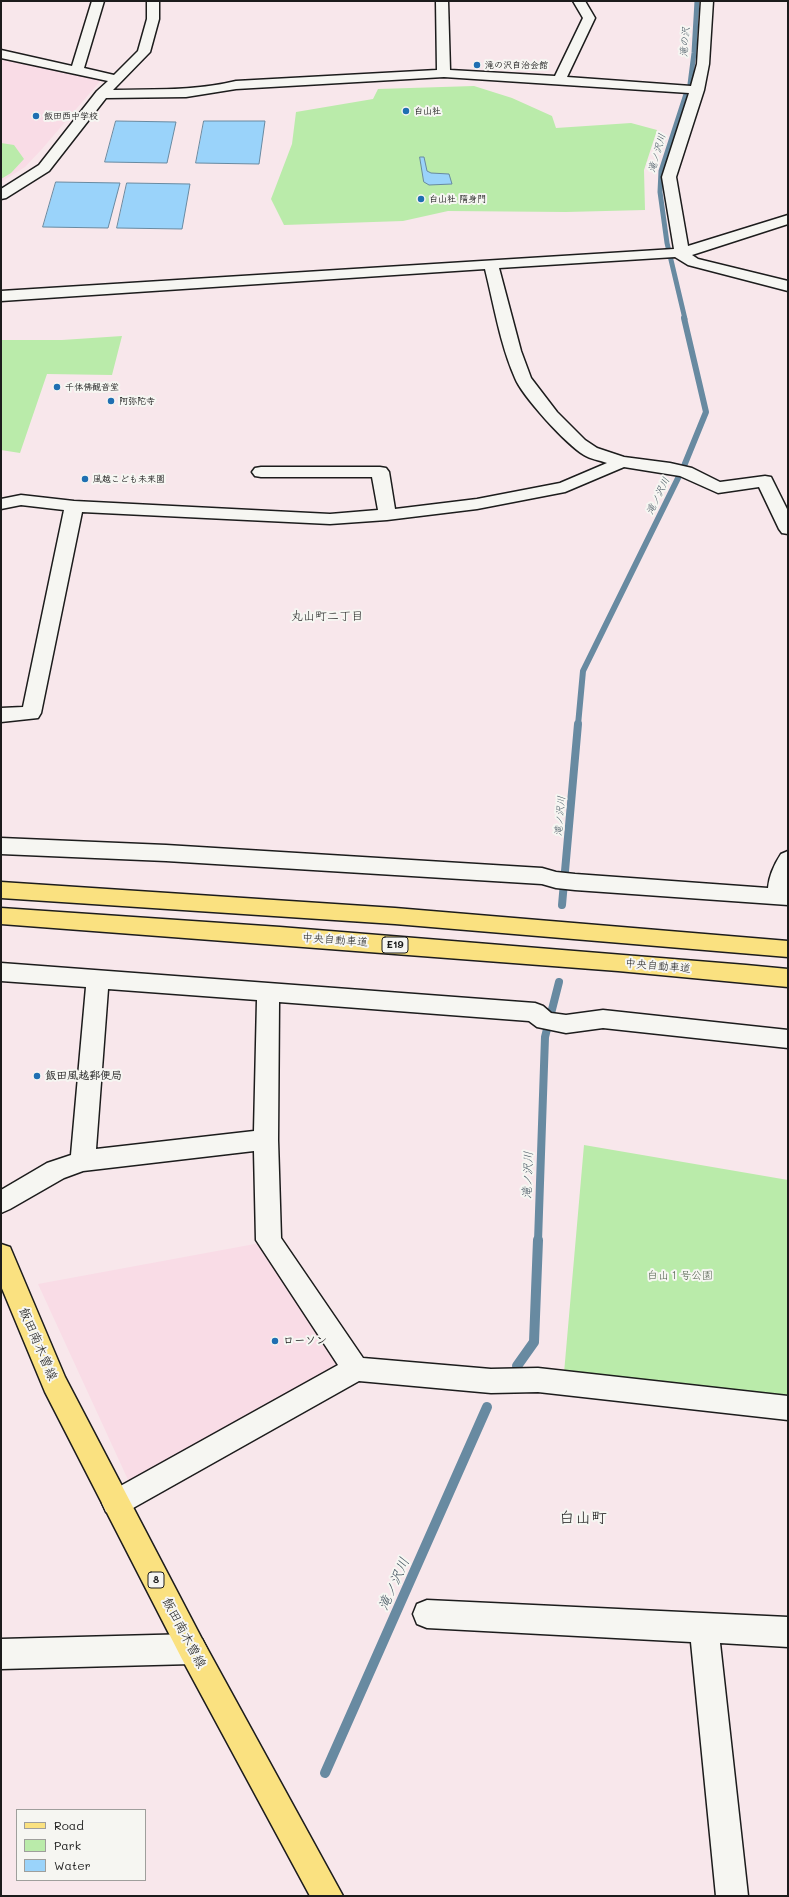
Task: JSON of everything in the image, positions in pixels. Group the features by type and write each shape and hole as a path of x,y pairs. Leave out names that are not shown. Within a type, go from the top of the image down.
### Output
{"main road":[{"path":"1,890 279,907 788,949"},
{"name":"中央自動車道","path":"1,916 520,954 738,972 788,978"},
{"name":"飯田南木曽線","path":"1,1255 54,1383 192,1649 327,1896"}],"street":[{"path":"78,70 98,1"},
{"path":"1,195 44,168 102,94 144,52 153,19 153,1"},
{"path":"442,1 444,74"},
{"path":"560,80 589,18 580,1"},
{"path":"680,254 669,177 697,90 702,64 707,1"},
{"path":"1,54 116,79"},
{"path":"102,94 191,93 217,91 236,85 249,84 444,74 560,80 697,90"},
{"path":"1,296 658,253 680,254 788,218"},
{"path":"680,254 693,262 788,286"},
{"path":"491,265 514,351 523,378 551,415 579,444 591,452 622,462 680,471 718,488 765,481 788,529"},
{"path":"1,504 21,500 74,506 330,519 387,516 477,504 565,487 622,462"},
{"path":"261,472 380,472 387,516"},
{"path":"1,715 31,713 74,506"},
{"path":"1,846 166,852 542,876 565,881 783,897 779,882 788,859"},
{"path":"1,972 535,1012 555,1022 604,1019 788,1039"},
{"path":"83,1162 98,979"},
{"path":"268,991 266,1140 269,1240 356,1369"},
{"path":"1,1202 56,1170 83,1162 266,1140"},
{"path":"116,1503 356,1369 491,1381 538,1380 788,1408"},
{"path":"426,1614 788,1632"},
{"path":"704,1627 732,1896"},
{"path":"1,1654 192,1649"}],"shaded area":[{"name":"飯田西中学校","path":"1,57 101,80 25,167 1,182"},
{"path":"271,1241 356,1375 135,1495 38,1284"}],"green space":[{"path":"474,86 512,98 552,116 556,128 631,123 657,130 644,170 645,210 566,212 448,211 403,221 284,225 271,199 292,144 296,112 373,99 378,89"},
{"path":"1,143 14,145 24,159 11,173 1,179"},
{"path":"122,336 112,375 47,374 20,453 1,450 1,340 62,340"},
{"name":"白山１号公園","path":"584,1145 788,1180 788,1398 564,1373"}],"water":[{"path":"116,121 176,122 167,163 105,162"},
{"path":"204,121 265,121 259,164 196,163"},
{"path":"420,157 424,157 427,171 431,173 449,174 452,184 429,185 424,182"},
{"path":"56,182 120,183 108,228 43,227"},
{"path":"127,183 190,184 182,229 117,228"}],"waterway":[{"name":"滝の沢","path":"690,84 694,53 697,1"},
{"name":"滝ノ沢川","path":"685,319 667,243 660,192 661,171 686,94"},
{"name":"滝ノ沢川","path":"578,725 583,671 684,466 706,412 684,318"},
{"name":"滝ノ沢川","path":"562,905 578,724"},
{"name":"滝ノ沢川","path":"538,1241 545,1037 559,982"},
{"name":"滝ノ沢川","path":"517,1366 534,1342 538,1240"},
{"name":"滝ノ沢川","path":"325,1773 487,1407"}],"place":[{"name":"滝の沢自治会館","path":"477,65"},
{"name":"白山社","path":"406,111"},
{"name":"飯田西中学校","path":"36,116"},
{"name":"白山社 隋身門","path":"421,199"},
{"name":"千体佛観音堂","path":"57,387"},
{"name":"阿弥陀寺","path":"111,401"},
{"name":"風越こども未来園","path":"85,479"},
{"name":"飯田風越郵便局","path":"37,1076"},
{"name":"ローソン","path":"275,1341"}],"district":[{"name":"丸山町二丁目","path":"327,616"},
{"name":"白山町","path":"583,1518"}]}
